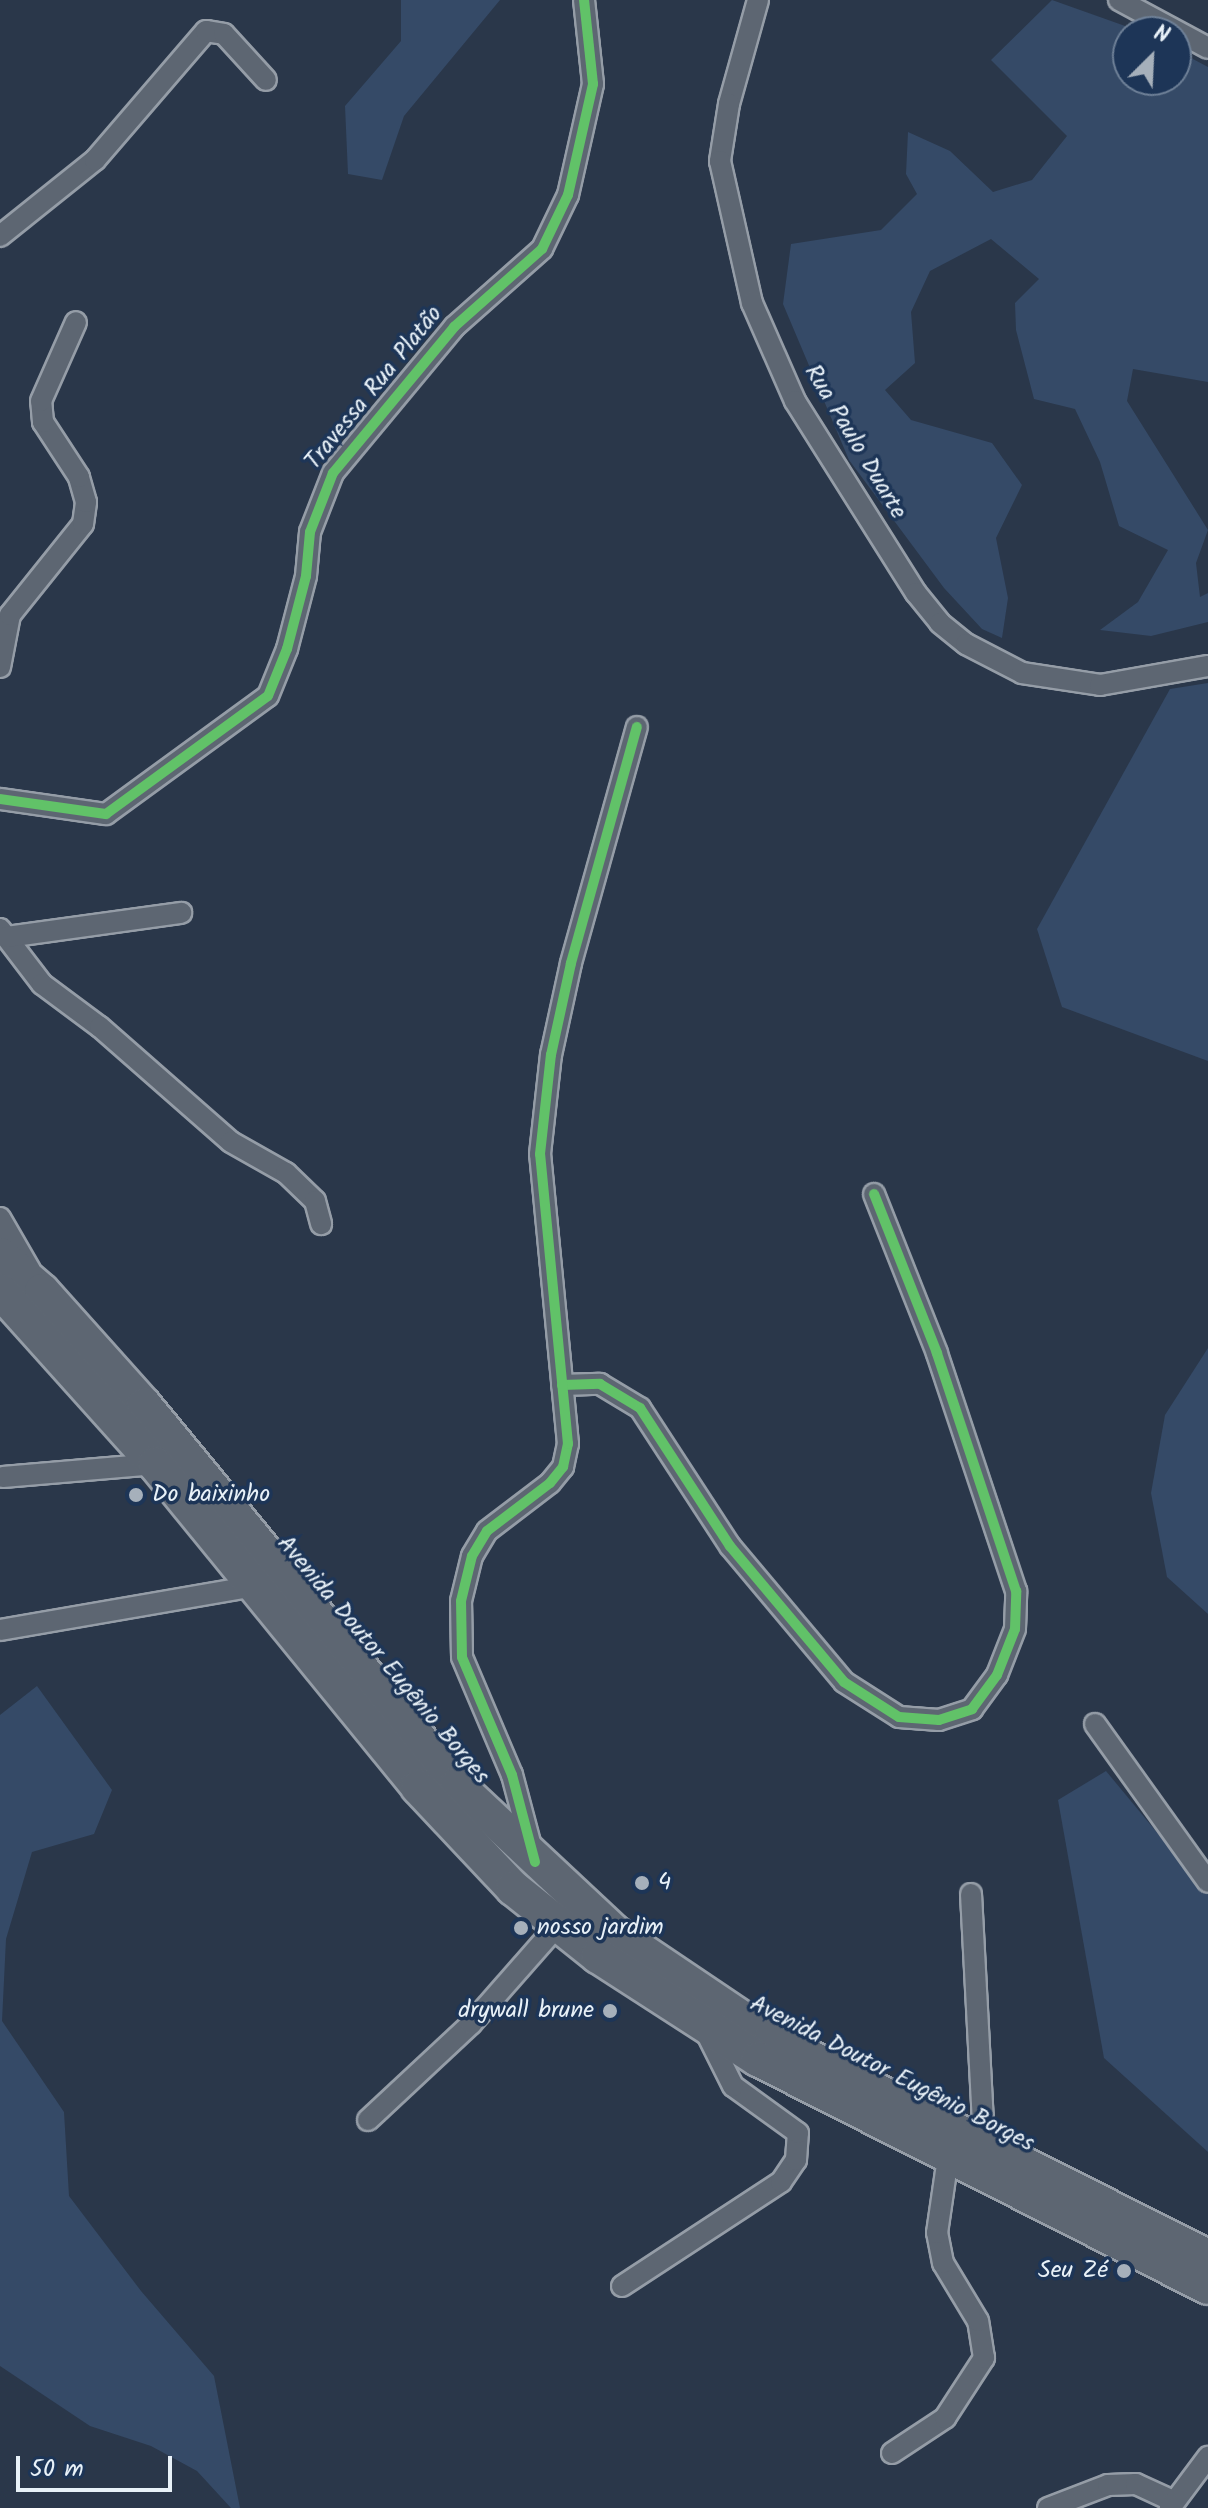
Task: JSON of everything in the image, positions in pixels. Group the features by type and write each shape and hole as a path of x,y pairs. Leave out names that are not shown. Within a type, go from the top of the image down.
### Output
{"highway":[{"name":"Avenida Doutor Eugênio Borges","path":"0,1255 42,1291 222,1498 388,1705 457,1785 535,1862 614,1932 771,2038 1208,2257"},
{"name":"Avenida Doutor Eugênio Borges","path":"0,1291 155,1464 418,1787 513,1888 703,2026 948,2158 1208,2287"}],"street":[{"name":"Travessa Rua Platão","path":"0,799 106,814 259,706 273,688 287,649 306,576 310,532 333,473 454,327 533,257 568,195 593,84 584,0"},
{"name":"Rua Paulo Duarte","path":"758,0 729,104 720,161 752,303 795,401 916,593 940,623 966,644 1022,673 1100,685 1208,666"},
{"path":"1119,0 1208,48"},
{"path":"0,236 95,160 206,31 224,34 266,80"},
{"path":"0,667 10,615 83,524 86,502 79,477 43,422 41,401 76,322"},
{"path":"535,1862 512,1775 462,1657 461,1601 472,1556 487,1531 522,1506 563,1467 568,1444 540,1154 551,1055 571,963 637,727"},
{"path":"181,913 4,933 15,954 42,984 100,1027 231,1142 286,1173 315,1201 321,1224"},
{"path":"562,1385 600,1384 640,1408 730,1546 844,1682 899,1717 939,1720 972,1709 997,1675 1015,1629 1016,1591 937,1353 874,1194"},
{"path":"0,1218 42,1291"},
{"path":"3,1477 155,1464"},
{"path":"0,1630 254,1586"},
{"path":"1095,1724 1208,1882"},
{"path":"971,1894 984,2145"},
{"path":"368,2120 471,2024 559,1924"},
{"path":"622,2286 781,2182 796,2160 798,2133 733,2086 703,2026"},
{"path":"892,2453 945,2418 984,2358 978,2321 943,2263 937,2233 948,2158"},
{"path":"1048,2508 1108,2485 1136,2484 1172,2504 1208,2457"}],"shaded area":[{"path":"401,0 500,0 404,116 382,180 348,174 345,106 401,41"},
{"path":"1052,0 1112,21 1112,96 1192,96 1192,58 1208,67 1208,382 1133,369 1127,401 1208,530 1196,563 1200,597 1208,593 1208,622 1151,636 1100,630 1138,602 1168,550 1119,526 1100,462 1075,409 1034,399 1016,330 1015,303 1039,279 991,239 930,271 911,312 915,363 885,390 911,420 992,443 1022,485 996,538 1008,598 1002,638 982,629 944,588 849,460 783,304 791,244 881,230 917,194 906,174 908,132 950,151 993,192 1032,180 1067,136 991,60"},
{"path":"1208,683 1208,1061 1062,1007 1037,929 1170,689"},
{"path":"1208,1348 1208,1614 1167,1577 1151,1493 1165,1415"},
{"path":"37,1686 112,1790 94,1834 32,1852 6,1939 2,2021 64,2112 69,2196 141,2291 214,2376 240,2508 231,2508 197,2471 151,2446 90,2426 0,2366 0,1715"},
{"path":"1106,1771 1208,1894 1208,2152 1104,2058 1058,1800"}],"cycle path":[{"path":"0,799 106,814 268,696 287,649 306,576 310,532 333,473 454,327 542,249 568,195 593,84 584,0"},
{"path":"535,1862 512,1775 462,1657 461,1601 472,1556 487,1531 550,1483 563,1467 568,1444 540,1154 551,1055 571,963 637,727"},
{"path":"562,1385 600,1384 640,1408 730,1546 844,1682 899,1717 939,1720 972,1709 997,1675 1015,1629 1016,1591 937,1353 874,1194"}],"place":[{"name":"Do baixinho","path":"136,1495"},
{"name":"4","path":"642,1883"},
{"name":"nosso jardim","path":"521,1928"},
{"name":"drywall brune","path":"610,2011"},
{"name":"Seu Zé","path":"1124,2271"}]}
